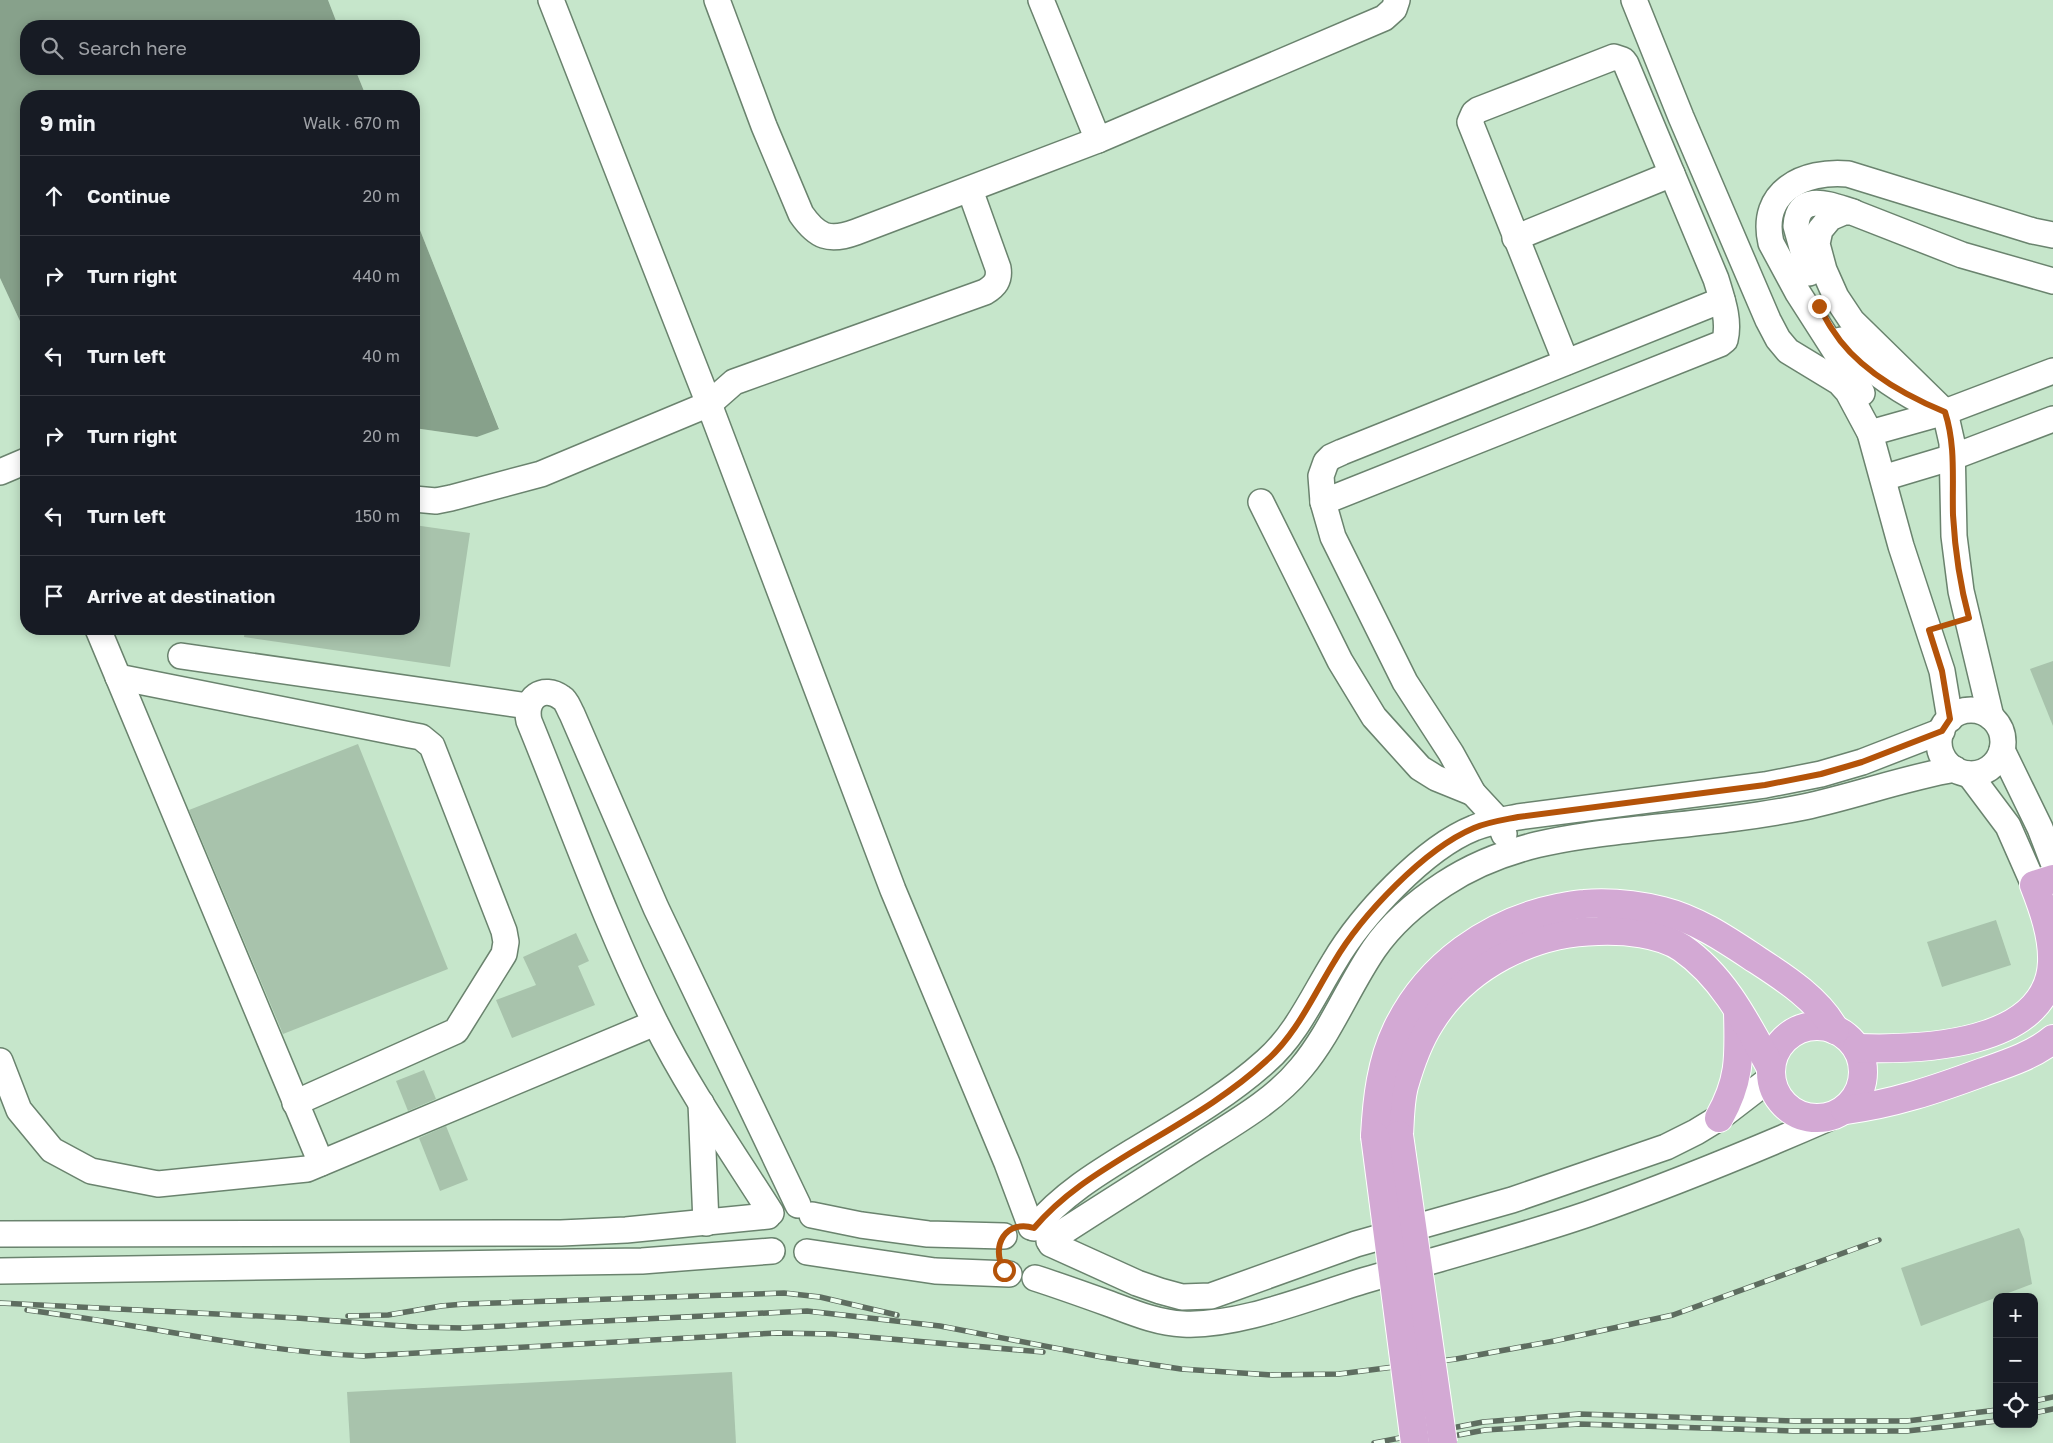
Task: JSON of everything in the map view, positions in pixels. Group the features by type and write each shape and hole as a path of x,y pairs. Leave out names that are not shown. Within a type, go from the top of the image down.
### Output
{"main road":[{"path":"1857,1048 1882,1049 1957,1042 2010,1025 2029,1011 2042,996 2048,983 2052,962 2045,891"},
{"path":"1443,1443 1387,1135 1377,1102 1384,1065 1398,1028 1420,991 1444,966 1472,942 1506,924 1540,912 1584,904 1624,905 1664,912 1700,925 1762,963 1805,994 1831,1022 1835,1030"},
{"path":"1415,1443 1387,1135 1414,1054 1430,1023 1452,995 1482,968 1514,948 1546,937 1580,931 1616,930 1649,935 1680,946 1716,978 1738,1008 1771,1073 1779,1098 1786,1107 1796,1114 1807,1118 1868,1107 1927,1092 1999,1066 2053,1039"},
{"path":"1719,1118 1732,1093 1739,1062 1738,1008"},
{"path":"1771,1073 1776,1050 1789,1035 1798,1030 1816,1026 1835,1030 1848,1037 1857,1048 1863,1064 1863,1081 1856,1097 1838,1113"}],"street":[{"path":"551,0 709,404 893,890 1007,1163 1030,1234 1052,1251 1046,1270 1035,1278"},
{"path":"717,0 764,126 801,214 813,229 828,237 845,236 1098,140 1384,18 1394,9 1397,0"},
{"path":"1041,0 1098,140"},
{"path":"1634,0 1685,126 1764,311 1778,339 1788,351 1839,382 1878,431"},
{"path":"1323,502 1720,344 1725,340 1727,325 1716,279 1626,64 1619,58 1609,58 1478,110 1471,117 1471,127 1566,362"},
{"path":"2045,891 2008,826 1962,771 1945,759 1942,752 1940,738 1946,725 1942,671 1901,546 1883,478 1878,431 1771,243 1769,217 1781,193 1805,177 1826,173 1854,176 2033,231 2053,235"},
{"path":"1516,238 1672,174"},
{"path":"1805,177 1814,203"},
{"path":"420,499 436,501 451,498 541,474 709,404 734,382 986,292 993,287 999,275 998,268 970,190"},
{"path":"1945,412 1907,394 1868,368 1832,330 1819,306 1796,226 1796,220 1801,210 1814,203 1822,203 1860,214 1962,254 2053,281"},
{"path":"1860,214 1852,212 1837,214 1824,224 1820,230 1817,244 1824,270 1836,297 1852,321 1945,412 1950,428 1953,457 1954,536 1961,591 1969,618 1991,717"},
{"path":"1510,851 1499,821 1473,793 1451,753 1405,682 1333,537 1323,502 1322,476 1326,462 1331,457 1722,300"},
{"path":"1878,431 1945,412 2053,372"},
{"path":"1883,478 1953,457 2053,419"},
{"path":"0,472 20,464"},
{"path":"1261,502 1340,661 1374,717 1420,768 1436,778 1473,793"},
{"path":"1929,630 1969,618"},
{"path":"100,635 321,1163"},
{"path":"181,656 528,706"},
{"path":"118,677 421,737 432,746 504,932 506,942 504,954 456,1031 295,1103"},
{"path":"770,1214 701,1103 655,1023 615,935 529,721 528,706 537,695 545,693 557,695 566,702 656,908 805,1210 816,1222 817,1238 807,1252"},
{"path":"1030,1234 1054,1206 1085,1181 1207,1107 1268,1060 1293,1030 1334,960 1358,924 1402,880 1427,858 1458,836 1484,824 1518,817 1765,785 1821,774 1862,762 1946,725 1963,712 1977,711 1991,717 1996,722 2002,735 2000,756 1990,768 1977,773 1962,771 1913,778 1805,807 1549,841 1510,851 1472,867 1421,900 1403,915 1375,947 1318,1046 1301,1068 1278,1092 1240,1119 1030,1234 999,1244 998,1258 1004,1270 1009,1274 1022,1279 1035,1278 1149,1318 1182,1324 1225,1321 1278,1308 1580,1217 1759,1148 1838,1113"},
{"path":"2002,750 2040,828 2053,862"},
{"path":"1472,867 1458,836 1473,793"},
{"path":"0,1061 19,1110 52,1150 91,1171 158,1184 307,1169 655,1023"},
{"path":"0,1234 561,1233 706,1223 770,1214 781,1206 805,1210 861,1225 928,1234 1030,1234 1137,1283 1160,1291 1182,1297 1211,1296 1356,1244 1512,1200 1666,1148 1719,1118 1771,1073"},
{"path":"701,1103 706,1223"},
{"path":"770,1214 764,1232 765,1240 772,1251 783,1257 792,1258 807,1252 935,1271 1009,1274"},
{"path":"0,1271 642,1261 772,1251"}],"shaded area":[{"path":"0,0 328,0 336,20 20,20 20,75 357,75 364,90 20,90 20,321 0,278"},
{"path":"328,0 2053,0 2053,1443 0,1443 0,278 20,321 20,635 420,635 420,429 477,437 499,428 420,230 420,90 364,90 357,75 420,75 420,20 336,20"},
{"path":"420,230 499,429 477,437 420,429"}],"building":[{"path":"420,526 470,533 450,667 244,637 244,635 420,635"},
{"path":"2053,661 2053,726 2030,669"},
{"path":"358,744 448,969 283,1034 189,810"},
{"path":"1996,920 2011,965 1942,987 1927,942"},
{"path":"576,933 589,961 578,966 595,1005 512,1038 496,1000 536,985 523,957"},
{"path":"424,1070 436,1099 408,1111 396,1081"},
{"path":"446,1126 468,1180 440,1191 419,1138"},
{"path":"2019,1228 2024,1239 2032,1284 2008,1293 1993,1293 1993,1299 1921,1326 1901,1268"},
{"path":"732,1372 736,1443 350,1443 347,1392"}],"railway":[{"path":"0,1303 462,1328 807,1311 940,1326 1102,1357 1181,1369 1272,1375 1339,1374 1456,1359 1554,1341 1673,1315 1879,1240"},
{"path":"348,1316 388,1315 464,1304 784,1293 820,1297 897,1315"},
{"path":"27,1310 279,1349 364,1356 777,1333 832,1334 1043,1352"},
{"path":"2038,1400 2053,1397"},
{"path":"2038,1412 2053,1409"},
{"path":"1374,1443 1483,1422 1579,1414 1794,1421 1907,1421 1993,1410"},
{"path":"1416,1443 1485,1430 1579,1424 1793,1431 1907,1431 1993,1421"}],"route":[{"path":"1004,1270 998,1258 998,1251 999,1244 1006,1233 1018,1226 1034,1228 1054,1206 1085,1181 1207,1107 1268,1060 1282,1046 1293,1030 1334,960 1358,924 1402,880 1427,858 1458,836 1484,824 1518,817 1718,792 1821,774 1862,762 1942,731 1950,719 1942,671 1929,630 1969,618 1961,591 1954,536 1953,457 1950,428 1945,412 1907,394 1868,368 1832,330 1819,306"}]}
